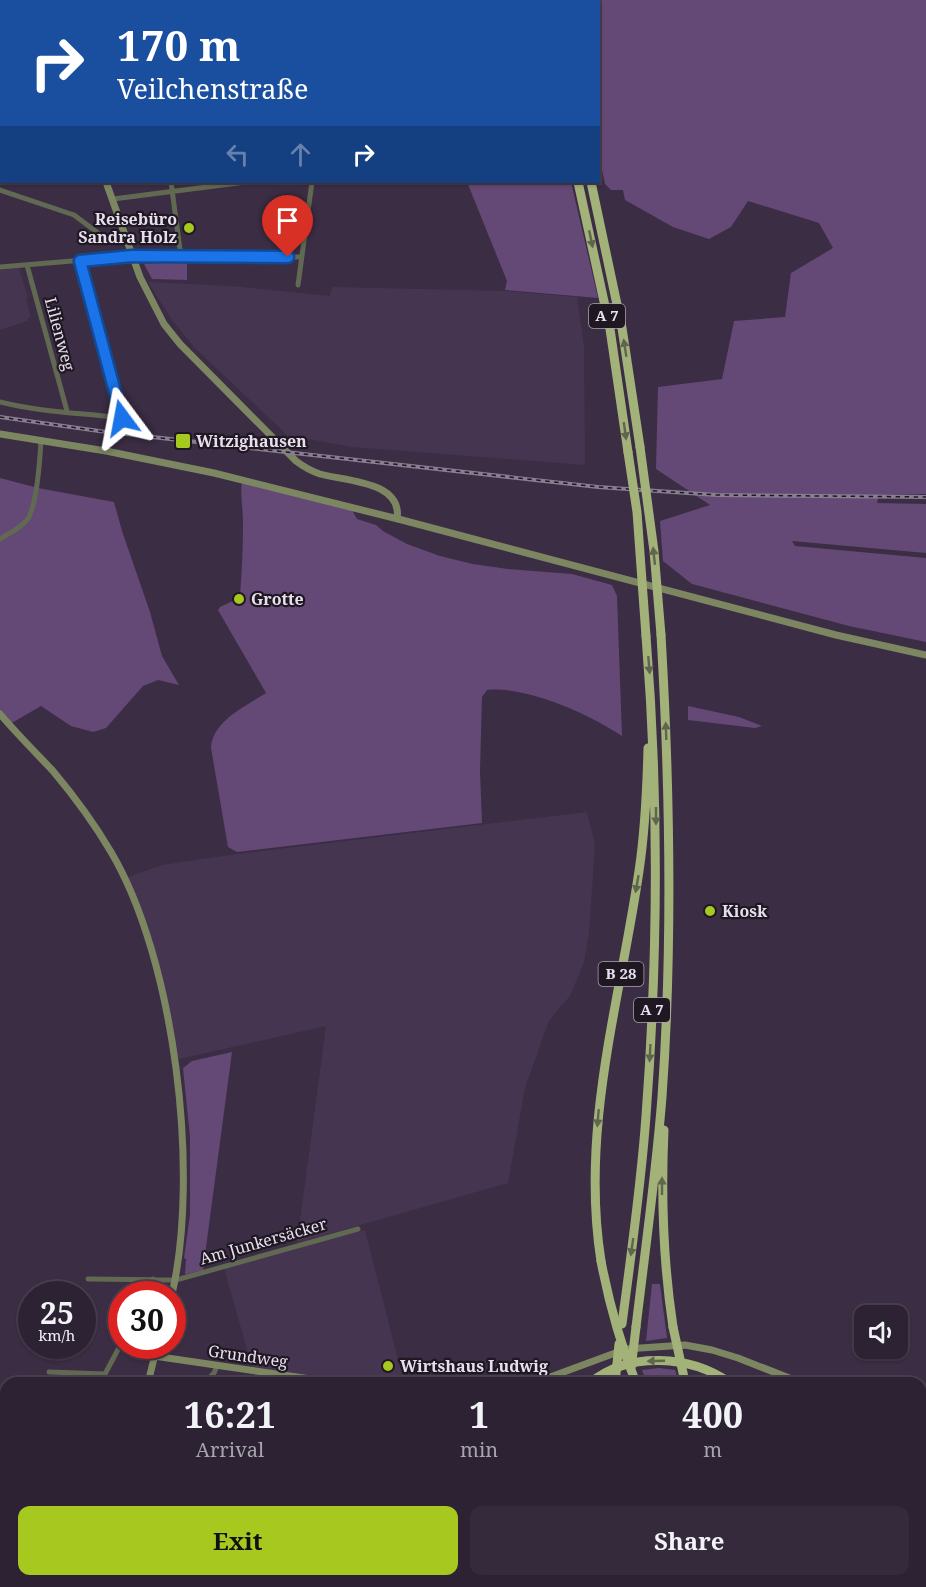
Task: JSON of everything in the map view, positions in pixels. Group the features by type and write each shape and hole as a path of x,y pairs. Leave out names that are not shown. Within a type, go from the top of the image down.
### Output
{"highway":[{"name":"A 7","path":"578,183 609,329 636,512 651,695 656,808 654,979 646,1118 616,1377"},
{"name":"A 7","path":"591,183 622,327 654,551 661,635 669,808 662,1098 631,1377"},
{"name":"B 28","path":"634,1377 612,1311 596,1232 594,1197 600,1089 639,871 646,805 651,695"},
{"path":"662,1098 665,1108 662,1221 667,1287 685,1377"},
{"path":"598,1377 621,1367 654,1360 698,1366 722,1377"}],"main road":[{"path":"106,183 132,256 150,299 166,328 296,461 320,474 369,484 384,490 396,504 397,519"},
{"path":"0,434 106,451 214,473 825,632 926,655"},
{"path":"0,714 58,778 99,831 124,878 153,951 174,1062 180,1116 183,1165 176,1280"},
{"path":"549,1377 626,1349 685,1345 738,1358 787,1377"},
{"path":"149,1377 153,1359"},
{"name":"Grundweg","path":"173,1359 295,1377"}],"street":[{"path":"171,183 182,257"},
{"path":"113,199 218,183"},
{"path":"298,285 312,183"},
{"path":"0,189 74,215 102,236"},
{"path":"0,267 132,256 302,257"},
{"path":"0,402 40,410 122,418 80,261"},
{"name":"Lilienweg","path":"27,265 67,411"},
{"path":"0,538 29,518 37,480 41,441"},
{"name":"Am Junkersäcker","path":"88,1279 176,1280 358,1229"},
{"path":"105,1377 113,1359"},
{"path":"210,1377 217,1366"},
{"path":"50,1372 105,1374"}],"shaded area":[{"path":"600,0 926,0 926,494 879,495 877,503 926,504 926,553 792,541 795,546 926,558 926,642 849,626 692,584 663,561 660,521 710,505 656,469 658,387 722,379 734,321 785,317 791,273 833,248 819,223 748,201 731,227 709,239 673,227 625,200 623,190 611,190 605,184 600,161"},
{"path":"467,183 571,183 598,298 505,290 507,281"},
{"path":"187,261 187,280 152,279 144,264"},
{"path":"19,268 31,317 27,318 28,321 0,330 0,270"},
{"path":"148,282 231,286 330,296 332,287 505,291 577,297 584,347 585,465 352,447 287,435 195,348 172,320"},
{"path":"0,478 38,488 114,502 162,656 179,685 158,680 143,686 106,728 93,732 71,726 41,706 10,724 0,713"},
{"path":"242,480 351,508 357,519 376,525 407,544 440,556 508,569 572,574 612,585 617,596 622,736 593,719 558,703 521,692 487,690 482,697 480,771 482,823 237,852 228,847 211,748 213,738 231,715 266,693 218,610 240,595 243,541"},
{"path":"688,706 739,717 762,726 755,728 688,720"},
{"path":"587,812 595,845 589,933 584,962 570,996 548,1023 525,1088 508,1183 297,1243 326,1026 175,1060 166,1002 126,878 162,865 230,855"},
{"path":"232,1052 203,1270 185,1274 186,1259 184,1258 190,1215 190,1137 183,1068 192,1061"},
{"path":"365,1230 402,1377 255,1377 223,1265"},
{"path":"652,1284 660,1284 667,1338 646,1341"},
{"path":"659,1368 675,1370 677,1377 645,1377 642,1370"}],"railway":[{"path":"0,417 99,431 598,487 717,495 926,497"}],"place":[{"name":"Reisebüro Sandra Holz","path":"189,228"},
{"name":"Witzighausen","path":"183,441"},
{"name":"Grotte","path":"239,599"},
{"name":"Kiosk","path":"710,911"},
{"name":"Wirtshaus Ludwig","path":"388,1366"}],"route":[{"path":"122,418 80,261 132,256 288,257"}]}
